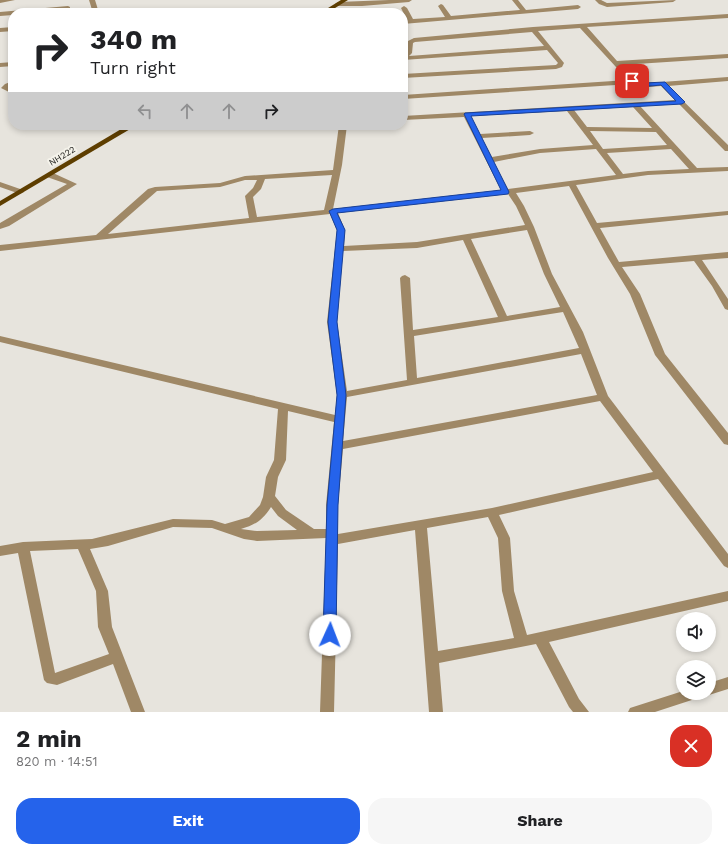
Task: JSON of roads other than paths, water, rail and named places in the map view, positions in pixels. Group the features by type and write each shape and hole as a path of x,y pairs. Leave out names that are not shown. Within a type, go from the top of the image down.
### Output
{"main road":[{"path":"331,8 345,0"},
{"name":"NH222","path":"0,204 123,130"}],"street":[{"path":"0,1 12,0"},
{"path":"338,4 362,4 409,0"},
{"path":"515,0 525,12"},
{"path":"598,0 601,4 607,5 672,0"},
{"path":"361,8 362,4"},
{"path":"441,6 449,18"},
{"path":"408,17 410,22 578,7"},
{"path":"408,54 410,42 414,40 533,29 728,16"},
{"path":"582,26 632,82"},
{"path":"408,76 548,68 560,66 560,63 533,29"},
{"path":"408,57 548,48"},
{"path":"615,63 728,56"},
{"path":"408,97 632,82 644,85 728,79"},
{"path":"663,84 728,149"},
{"path":"408,118 682,102"},
{"path":"635,105 695,171"},
{"path":"569,108 621,177"},
{"path":"467,114 508,192 520,206 530,227 548,274 578,332 603,397 728,563"},
{"path":"585,129 658,130"},
{"path":"327,712 332,505 342,395 332,322 341,230 330,212 342,130"},
{"path":"478,136 530,133"},
{"path":"719,139 728,136"},
{"path":"490,160 540,151 673,146"},
{"path":"0,248 508,192 648,173 728,170"},
{"path":"99,237 155,189 220,185 245,178 336,172"},
{"path":"0,226 6,224 73,184 50,174"},
{"path":"253,220 249,196 257,189 262,177"},
{"path":"571,183 594,226 635,294 660,355 728,442"},
{"path":"0,184 20,192"},
{"path":"594,226 728,213"},
{"path":"339,249 399,247 466,238 530,227"},
{"path":"466,238 504,319"},
{"path":"617,265 728,255"},
{"path":"696,258 716,286 728,307"},
{"path":"405,278 412,382"},
{"path":"409,334 566,309"},
{"path":"0,339 340,420"},
{"path":"342,395 584,350"},
{"path":"337,446 603,397"},
{"path":"225,528 255,519 262,515 265,509 269,497 272,478 280,460 282,407"},
{"path":"0,551 23,547 82,545 108,541 165,524 204,524 257,536 312,534 332,536 421,525 492,512 661,474"},
{"path":"269,497 282,513 312,534"},
{"path":"492,512 504,538 508,591 522,642"},
{"path":"421,525 436,712"},
{"path":"82,545 102,591 103,621 138,712"},
{"path":"23,547 50,676 52,679 57,679 116,657"},
{"path":"432,658 522,642 728,596"},
{"path":"540,638 578,711"},
{"path":"716,687 728,683"},
{"path":"635,712 676,699"}]}
